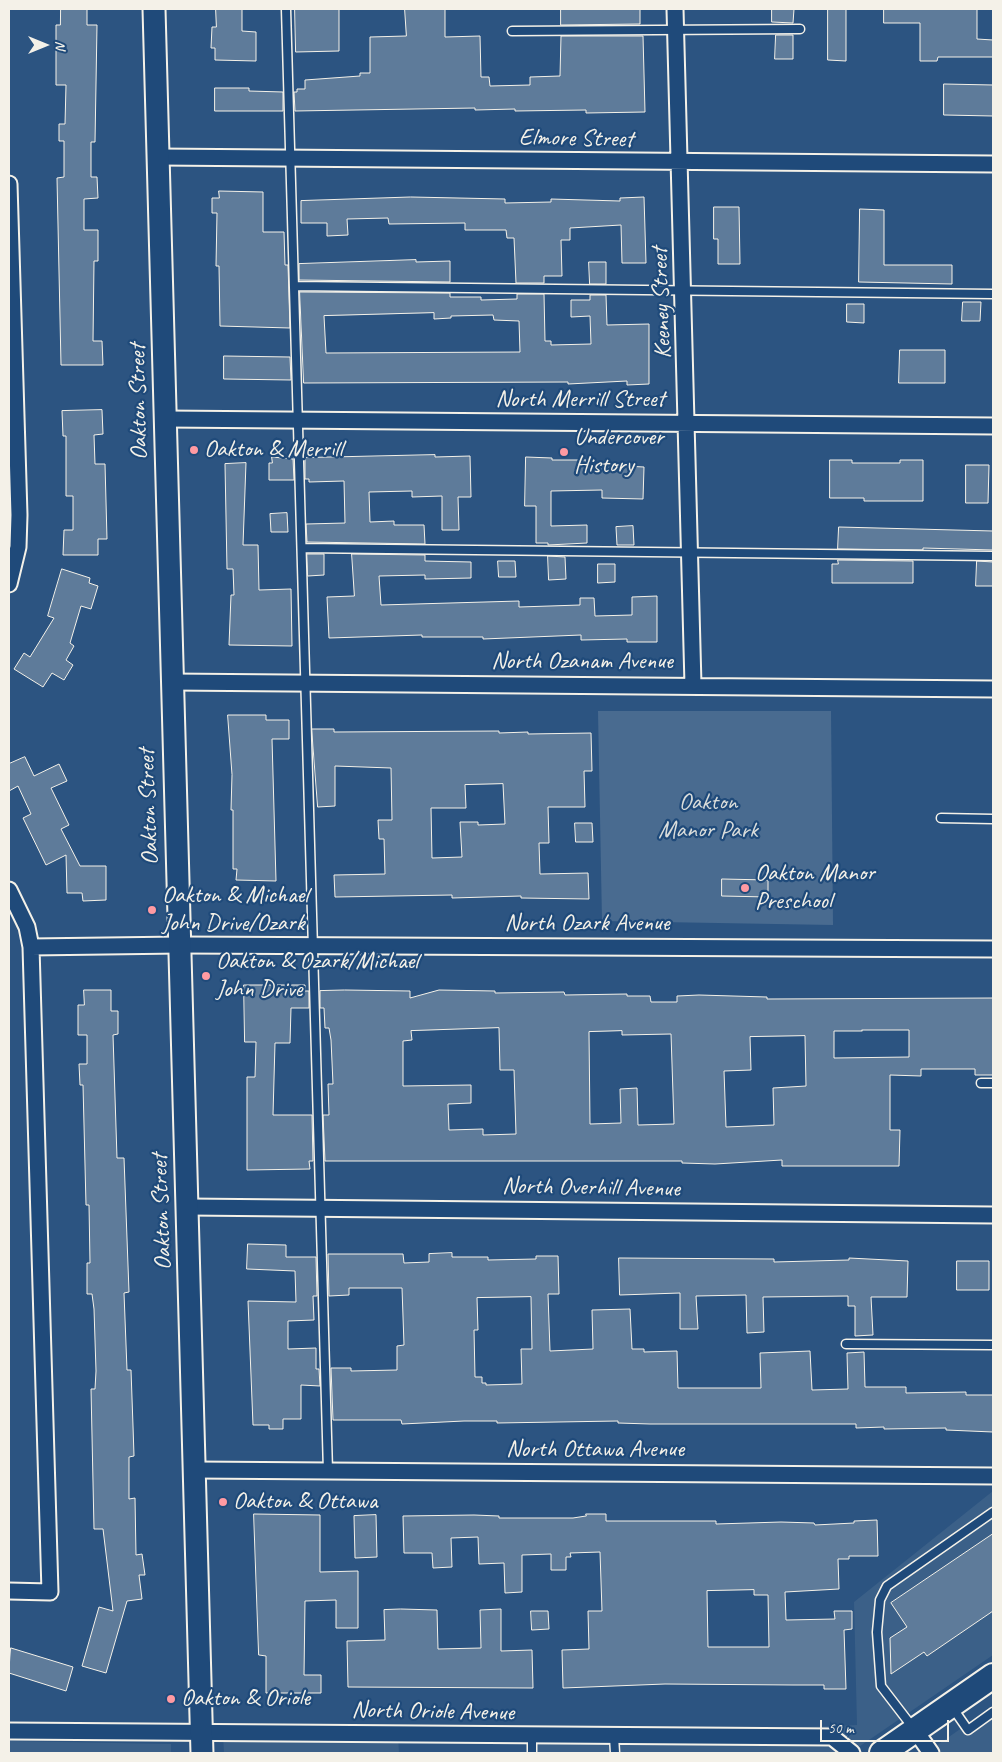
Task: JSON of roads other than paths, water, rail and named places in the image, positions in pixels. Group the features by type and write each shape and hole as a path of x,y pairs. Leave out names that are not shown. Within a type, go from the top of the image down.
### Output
{"main road":[{"name":"Oakton Street","path":"154,9 166,419 171,682 189,1206 202,1753"},
{"path":"882,1753 993,1676"}],"street":[{"name":"Keeney Street","path":"675,9 694,685"},
{"name":"Elmore Street","path":"159,156 993,164"},
{"path":"9,184 12,429 18,547 9,584"},
{"name":"North Merrill Street","path":"166,419 993,426"},
{"name":"North Ozanam Avenue","path":"171,682 993,689"},
{"path":"9,890 27,927 31,947 50,1592 9,1591"},
{"name":"North Ozark Avenue","path":"31,947 313,945 993,950"},
{"name":"North Overhill Avenue","path":"189,1206 993,1215"},
{"name":"North Ottawa Avenue","path":"196,1470 993,1476"},
{"path":"915,1730 931,1753"},
{"name":"North Oriole Avenue","path":"9,1731 832,1737 852,1753"}],"lane":[{"path":"286,9 328,1471"},
{"path":"512,30 800,29"},
{"path":"294,286 993,294"},
{"path":"302,548 993,556"},
{"path":"942,818 993,819"},
{"path":"981,1083 993,1083"},
{"path":"846,1344 993,1345"},
{"path":"915,1730 881,1686 876,1632 880,1600 888,1586 993,1512"},
{"path":"951,1706 968,1730 993,1712"},
{"path":"532,1736 532,1753"},
{"path":"614,1736 615,1753"}],"place":[{"name":"Oakton & Merrill","path":"194,450"},
{"name":"Undercover History","path":"564,452"},
{"name":"Oakton Manor Preschool","path":"745,888"},
{"name":"Oakton & Michael John Drive/Ozark","path":"152,910"},
{"name":"Oakton & Ozark/Michael John Drive","path":"206,976"},
{"name":"Oakton & Ottawa","path":"223,1502"},
{"name":"Oakton & Oriole","path":"171,1699"}],"park label":[{"name":"Oakton Manor Park","path":"708,817"}]}
